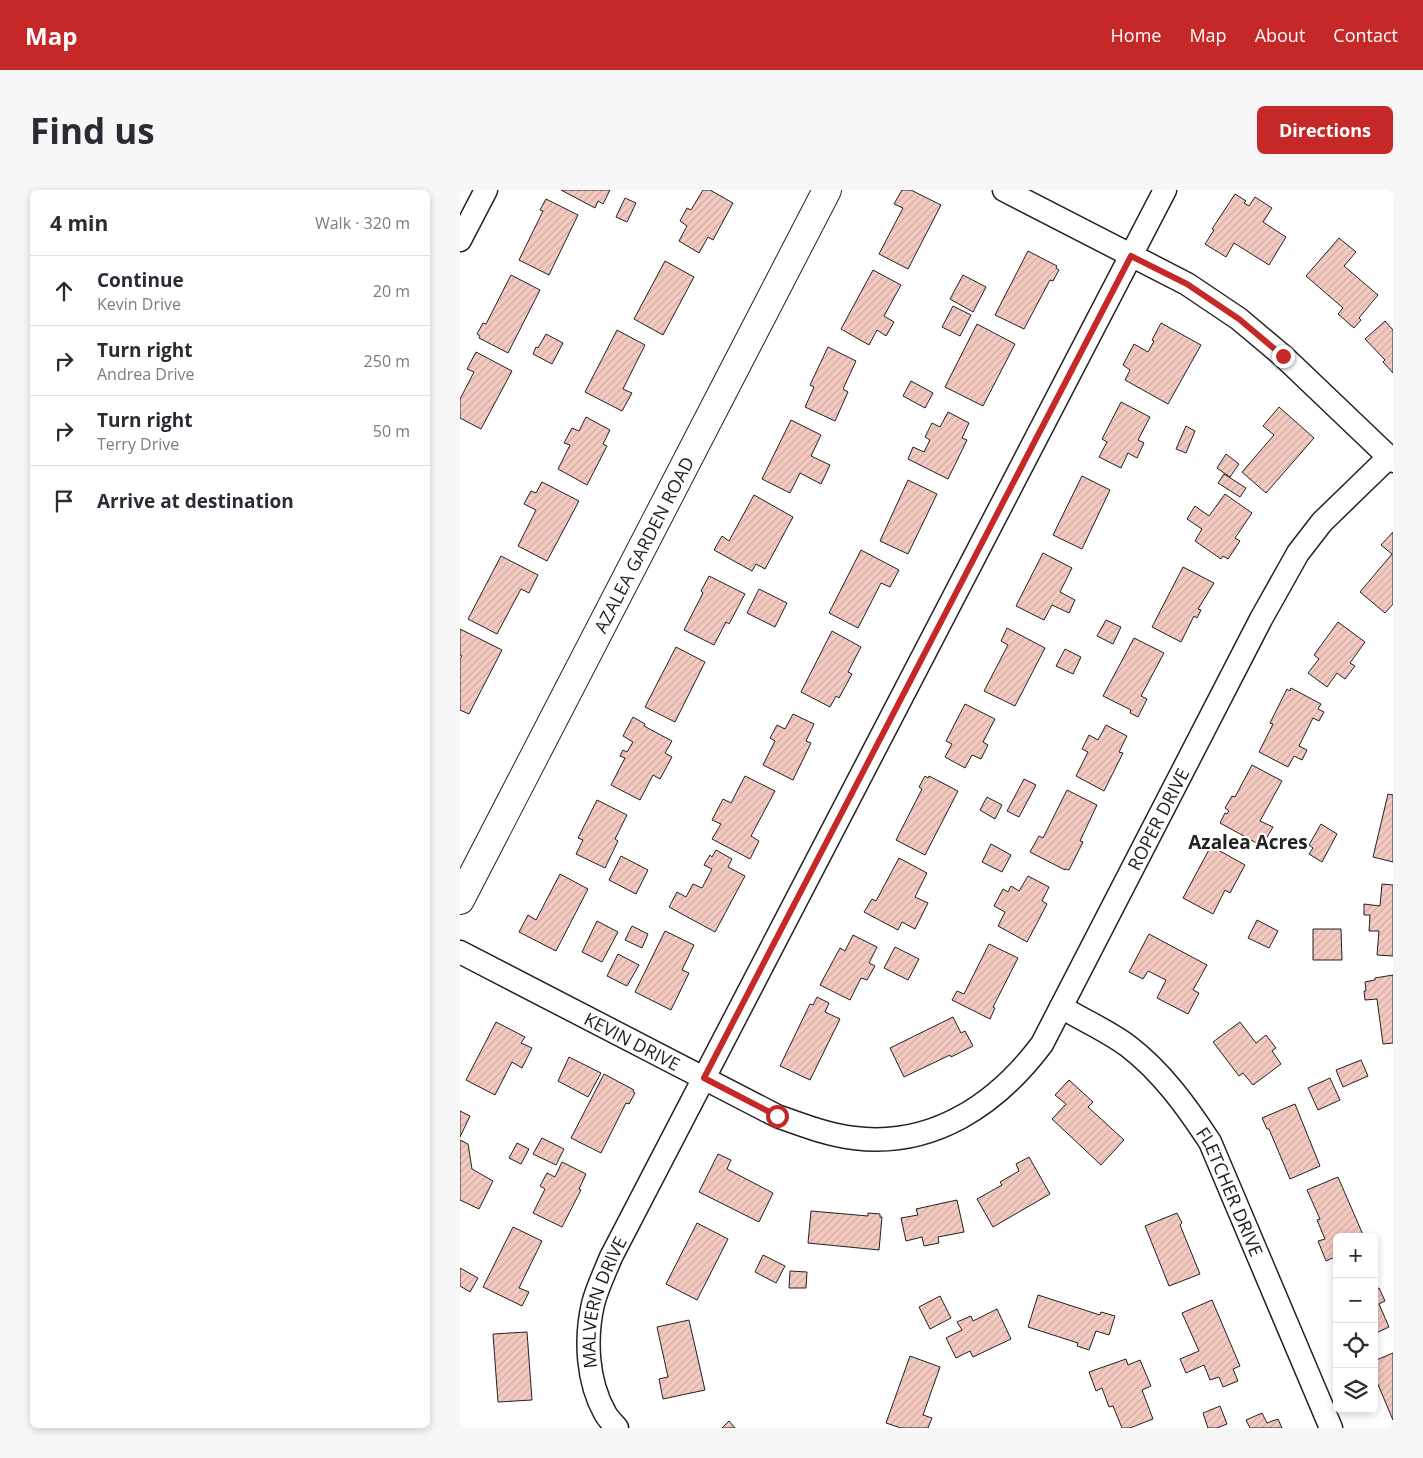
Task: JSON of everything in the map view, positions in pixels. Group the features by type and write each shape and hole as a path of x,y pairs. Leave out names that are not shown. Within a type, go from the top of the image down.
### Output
{"main road":[{"name":"AZALEA GARDEN ROAD","path":"460,900 827,190"}],"street":[{"path":"460,240 486,190"},
{"path":"1004,190 1187,284 1239,319 1283,356 1391,459"},
{"name":"MALVERN DRIVE","path":"617,1428 605,1414 594,1388 590,1364 589,1333 593,1303 611,1257 1165,190"},
{"name":"ROPER DRIVE","path":"895,1138 919,1134 945,1125 976,1109 1005,1087 1025,1067 1042,1044 1261,619 1298,553 1322,522 1391,459"},
{"name":"KEVIN DRIVE","path":"460,952 777,1116 814,1129 854,1138 895,1138"},
{"name":"FLETCHER DRIVE","path":"1061,1007 1128,1046 1159,1074 1190,1110 1210,1142 1331,1428"}],"building":[{"path":"561,190 610,190 603,204 598,201 595,208"},
{"path":"703,190 710,190 733,203 713,240 708,237 699,253 679,241 687,226 680,221 687,208 691,210"},
{"path":"902,190 911,190 941,205 908,269 879,254 903,208 894,204"},
{"path":"1235,194 1246,201 1244,203 1249,206 1255,197 1272,208 1263,222 1286,237 1269,265 1234,243 1226,257 1205,244 1214,230 1212,229"},
{"path":"625,198 636,203 627,222 616,217"},
{"path":"546,199 578,215 549,275 519,260 543,211 540,210"},
{"path":"1339,238 1356,252 1344,266 1378,295 1359,318 1361,320 1354,328 1338,314 1343,308 1306,276"},
{"path":"1028,251 1057,266 1056,268 1059,270 1053,281 1050,280 1024,329 995,315"},
{"path":"665,261 694,277 663,335 634,319"},
{"path":"873,270 901,285 884,316 894,322 886,336 877,330 869,345 841,329"},
{"path":"511,275 540,290 508,353 479,338 480,336 477,334 483,323 486,324"},
{"path":"963,275 986,287 973,312 950,299"},
{"path":"953,306 971,315 960,336 942,327"},
{"path":"1385,321 1393,330 1393,373 1383,362 1385,360 1365,339"},
{"path":"1161,323 1201,345 1168,404 1125,380 1130,370 1123,365 1134,344 1148,352"},
{"path":"977,324 1015,344 983,406 945,387"},
{"path":"617,330 645,345 623,389 632,393 622,411 585,392"},
{"path":"546,334 563,343 552,364 533,354"},
{"path":"828,347 856,361 843,389 848,392 835,421 805,407 814,387 810,385"},
{"path":"476,352 512,371 481,429 460,418 460,399 474,372 467,369"},
{"path":"911,381 933,393 925,408 903,396"},
{"path":"1121,402 1150,417 1138,440 1144,443 1137,458 1128,453 1121,468 1099,457 1107,442 1102,439"},
{"path":"1279,407 1314,438 1266,493 1242,472 1274,435 1263,426"},
{"path":"948,412 969,423 962,438 967,440 948,479 908,459 913,447 924,452 930,440 925,437 932,423 940,427"},
{"path":"586,417 610,430 603,444 607,446 587,485 558,469 570,445 564,443 572,428 579,431"},
{"path":"791,420 821,435 811,456 830,465 821,484 800,473 790,493 762,479"},
{"path":"1186,426 1195,431 1186,453 1176,449"},
{"path":"1226,454 1239,464 1230,477 1217,468"},
{"path":"1224,474 1246,488 1240,497 1218,483"},
{"path":"1082,476 1110,490 1082,549 1053,535"},
{"path":"908,480 937,494 908,554 880,541"},
{"path":"542,482 579,501 547,561 518,546 536,510 524,504 531,491 536,493"},
{"path":"1225,494 1252,513 1235,538 1240,541 1228,559 1223,556 1221,559 1195,541 1202,529 1187,519 1195,506 1209,516"},
{"path":"754,495 793,517 765,569 756,564 752,571 714,550 722,536 729,541"},
{"path":"1393,532 1393,604 1385,613 1360,592 1392,554 1381,545"},
{"path":"861,550 899,570 890,587 881,583 858,628 829,613"},
{"path":"1043,553 1072,568 1060,592 1075,600 1069,613 1052,605 1044,620 1016,606"},
{"path":"501,556 538,575 529,593 521,589 497,634 468,619"},
{"path":"1183,567 1214,583 1198,609 1201,610 1197,618 1194,616 1181,642 1152,627"},
{"path":"709,576 745,594 729,624 726,622 714,645 684,630 703,593 701,591"},
{"path":"759,589 787,603 775,627 747,613"},
{"path":"1106,620 1121,627 1113,644 1097,636"},
{"path":"1338,622 1365,642 1350,663 1355,666 1345,679 1337,673 1327,687 1308,673 1319,659 1314,655"},
{"path":"1007,628 1045,648 1015,706 984,691 1008,645 1001,641"},
{"path":"460,629 502,650 469,714 460,710 460,659 462,656 460,655"},
{"path":"832,631 861,647 848,672 852,674 839,698 836,696 830,707 801,692"},
{"path":"1134,638 1164,653 1141,696 1147,699 1138,717 1130,713 1131,710 1103,696"},
{"path":"676,647 705,662 675,722 645,707"},
{"path":"1065,649 1081,657 1073,674 1056,666"},
{"path":"1291,688 1321,704 1318,709 1324,712 1319,721 1313,718 1299,746 1307,750 1302,760 1294,756 1288,767 1259,752 1273,724 1270,723 1287,689 1290,691"},
{"path":"965,704 995,719 983,742 988,745 981,759 972,755 965,768 945,757 952,744 946,741"},
{"path":"793,714 814,724 806,741 811,743 793,780 763,765 775,741 770,738 777,725 785,729"},
{"path":"633,717 645,724 644,726 672,741 665,753 672,757 660,779 653,775 640,800 611,785 625,758 620,756 623,750 627,752 633,742 623,736"},
{"path":"1106,725 1127,736 1119,752 1123,753 1104,791 1076,776 1088,752 1082,749 1089,735 1098,740"},
{"path":"1252,765 1282,781 1260,821 1273,827 1262,846 1220,823 1225,813 1227,814 1229,811 1225,808 1232,796 1235,797"},
{"path":"745,776 775,791 751,836 759,841 750,859 712,839 721,824 712,820 723,799 731,803"},
{"path":"925,776 928,778 929,776 958,791 925,855 896,840 922,789 919,787"},
{"path":"1024,779 1036,785 1019,817 1007,811"},
{"path":"1067,790 1097,805 1080,841 1083,842 1069,870 1065,870 1030,852 1039,836 1043,838"},
{"path":"1388,794 1393,795 1393,862 1373,857"},
{"path":"987,797 1002,805 995,819 980,810"},
{"path":"597,800 627,815 615,839 618,841 605,868 576,854 583,840 578,838"},
{"path":"1321,824 1337,834 1322,862 1309,854 1313,848 1309,845"},
{"path":"991,844 1011,855 1002,872 982,862"},
{"path":"1211,846 1245,865 1230,893 1225,890 1213,914 1183,898"},
{"path":"716,850 732,859 728,867 745,876 715,932 669,907 677,892 686,897 693,884 702,888 712,869 704,865 710,855 712,857"},
{"path":"621,856 648,870 636,894 609,880"},
{"path":"899,858 927,873 915,897 928,903 915,929 902,922 898,930 864,912 872,899 876,901"},
{"path":"560,874 588,889 556,951 519,932 528,915 536,920"},
{"path":"1028,876 1049,887 1042,901 1047,904 1027,942 998,926 1005,912 994,906 1003,889 1008,892 1011,886 1019,891"},
{"path":"1382,884 1393,885 1393,956 1377,955 1379,931 1369,931 1370,915 1364,915 1364,904 1380,906"},
{"path":"1257,920 1278,931 1269,948 1248,938"},
{"path":"597,921 618,932 602,962 582,952"},
{"path":"632,926 648,934 642,948 625,940"},
{"path":"1313,929 1341,929 1342,960 1313,960"},
{"path":"665,931 694,945 682,970 689,973 671,1010 635,992"},
{"path":"1149,934 1207,965 1193,990 1199,993 1188,1014 1157,998 1166,980 1148,971 1143,979 1129,972"},
{"path":"853,935 877,947 869,963 875,966 867,980 861,978 850,1000 820,985 840,948 845,951"},
{"path":"989,944 1018,958 993,1007 995,1008 990,1019 952,1000 957,991 964,994"},
{"path":"895,947 919,959 908,980 884,968"},
{"path":"618,954 639,965 627,986 607,976"},
{"path":"1393,975 1393,1043 1383,1044 1377,999 1365,1000 1365,982"},
{"path":"817,997 829,1003 825,1012 840,1019 810,1080 780,1066 810,1004 813,1005"},
{"path":"953,1017 961,1033 965,1031 973,1046 904,1077 890,1048"},
{"path":"496,1022 525,1037 521,1043 532,1048 522,1068 512,1062 495,1095 466,1080"},
{"path":"1240,1022 1256,1043 1266,1035 1276,1048 1272,1051 1281,1064 1253,1085 1243,1073 1239,1076 1213,1042"},
{"path":"569,1057 601,1073 588,1097 558,1081"},
{"path":"1361,1060 1368,1076 1343,1087 1336,1070"},
{"path":"604,1074 634,1090 633,1092 635,1093 629,1104 626,1103 601,1153 571,1138"},
{"path":"1330,1078 1340,1100 1318,1110 1308,1088"},
{"path":"1069,1080 1093,1102 1088,1107 1124,1140 1101,1165 1052,1119 1066,1104 1055,1095"},
{"path":"1295,1104 1320,1166 1290,1179 1269,1129 1267,1129 1262,1118"},
{"path":"460,1111 470,1116 460,1137"},
{"path":"542,1138 564,1149 556,1165 533,1154"},
{"path":"460,1140 468,1144 472,1169 493,1181 479,1209 460,1200"},
{"path":"517,1143 529,1149 521,1164 509,1158"},
{"path":"718,1154 731,1160 727,1169 773,1193 759,1222 699,1192"},
{"path":"1029,1157 1050,1194 993,1227 977,1199 1002,1185 1000,1182 1019,1171 1016,1164"},
{"path":"562,1162 586,1174 579,1189 581,1190 562,1227 533,1213 545,1189 540,1186 547,1173 555,1177"},
{"path":"1338,1177 1362,1233 1333,1233 1333,1258 1326,1261 1318,1241 1325,1239 1317,1220 1320,1219 1307,1190"},
{"path":"957,1200 964,1232 938,1237 939,1243 924,1246 922,1237 906,1241 901,1218 918,1215 916,1209"},
{"path":"811,1211 868,1216 868,1213 880,1214 880,1217 882,1217 879,1250 808,1243"},
{"path":"1177,1213 1200,1274 1169,1286 1145,1226"},
{"path":"697,1223 728,1239 697,1300 666,1284"},
{"path":"513,1227 542,1241 519,1288 529,1292 522,1306 483,1287"},
{"path":"763,1255 785,1266 776,1283 755,1272"},
{"path":"460,1268 478,1278 470,1292 460,1286"},
{"path":"790,1271 807,1272 806,1288 789,1288"},
{"path":"1378,1288 1385,1301 1379,1304 1389,1327 1378,1332 1378,1323"},
{"path":"1038,1295 1100,1315 1101,1312 1115,1316 1109,1335 1096,1331 1089,1350 1077,1346 1078,1343 1028,1327"},
{"path":"940,1296 951,1318 930,1329 919,1307"},
{"path":"1212,1300 1240,1366 1233,1369 1238,1381 1223,1387 1219,1377 1210,1380 1204,1365 1186,1373 1180,1359 1199,1351 1182,1313"},
{"path":"997,1309 1011,1339 973,1357 970,1351 956,1358 946,1338 962,1330 957,1322 971,1316 973,1321"},
{"path":"689,1320 705,1390 663,1399 659,1379 668,1377 657,1327"},
{"path":"527,1332 532,1400 498,1402 493,1334"},
{"path":"1393,1353 1393,1420 1378,1384 1378,1359"},
{"path":"910,1356 940,1367 923,1415 932,1418 928,1428 901,1428 886,1423"},
{"path":"1126,1359 1128,1365 1140,1360 1151,1386 1142,1390 1153,1419 1130,1428 1122,1428 1113,1406 1109,1407 1102,1388 1096,1391 1089,1372"},
{"path":"1220,1406 1227,1424 1217,1428 1208,1428 1203,1413"},
{"path":"1262,1413 1267,1423 1278,1419 1282,1428 1250,1428 1246,1420"},
{"path":"729,1421 735,1428 722,1428"}],"district":[{"name":"Azalea Acres","path":"1248,842"}],"route":[{"path":"777,1116 704,1078 1131,256 1187,284 1239,319 1283,356"}]}
